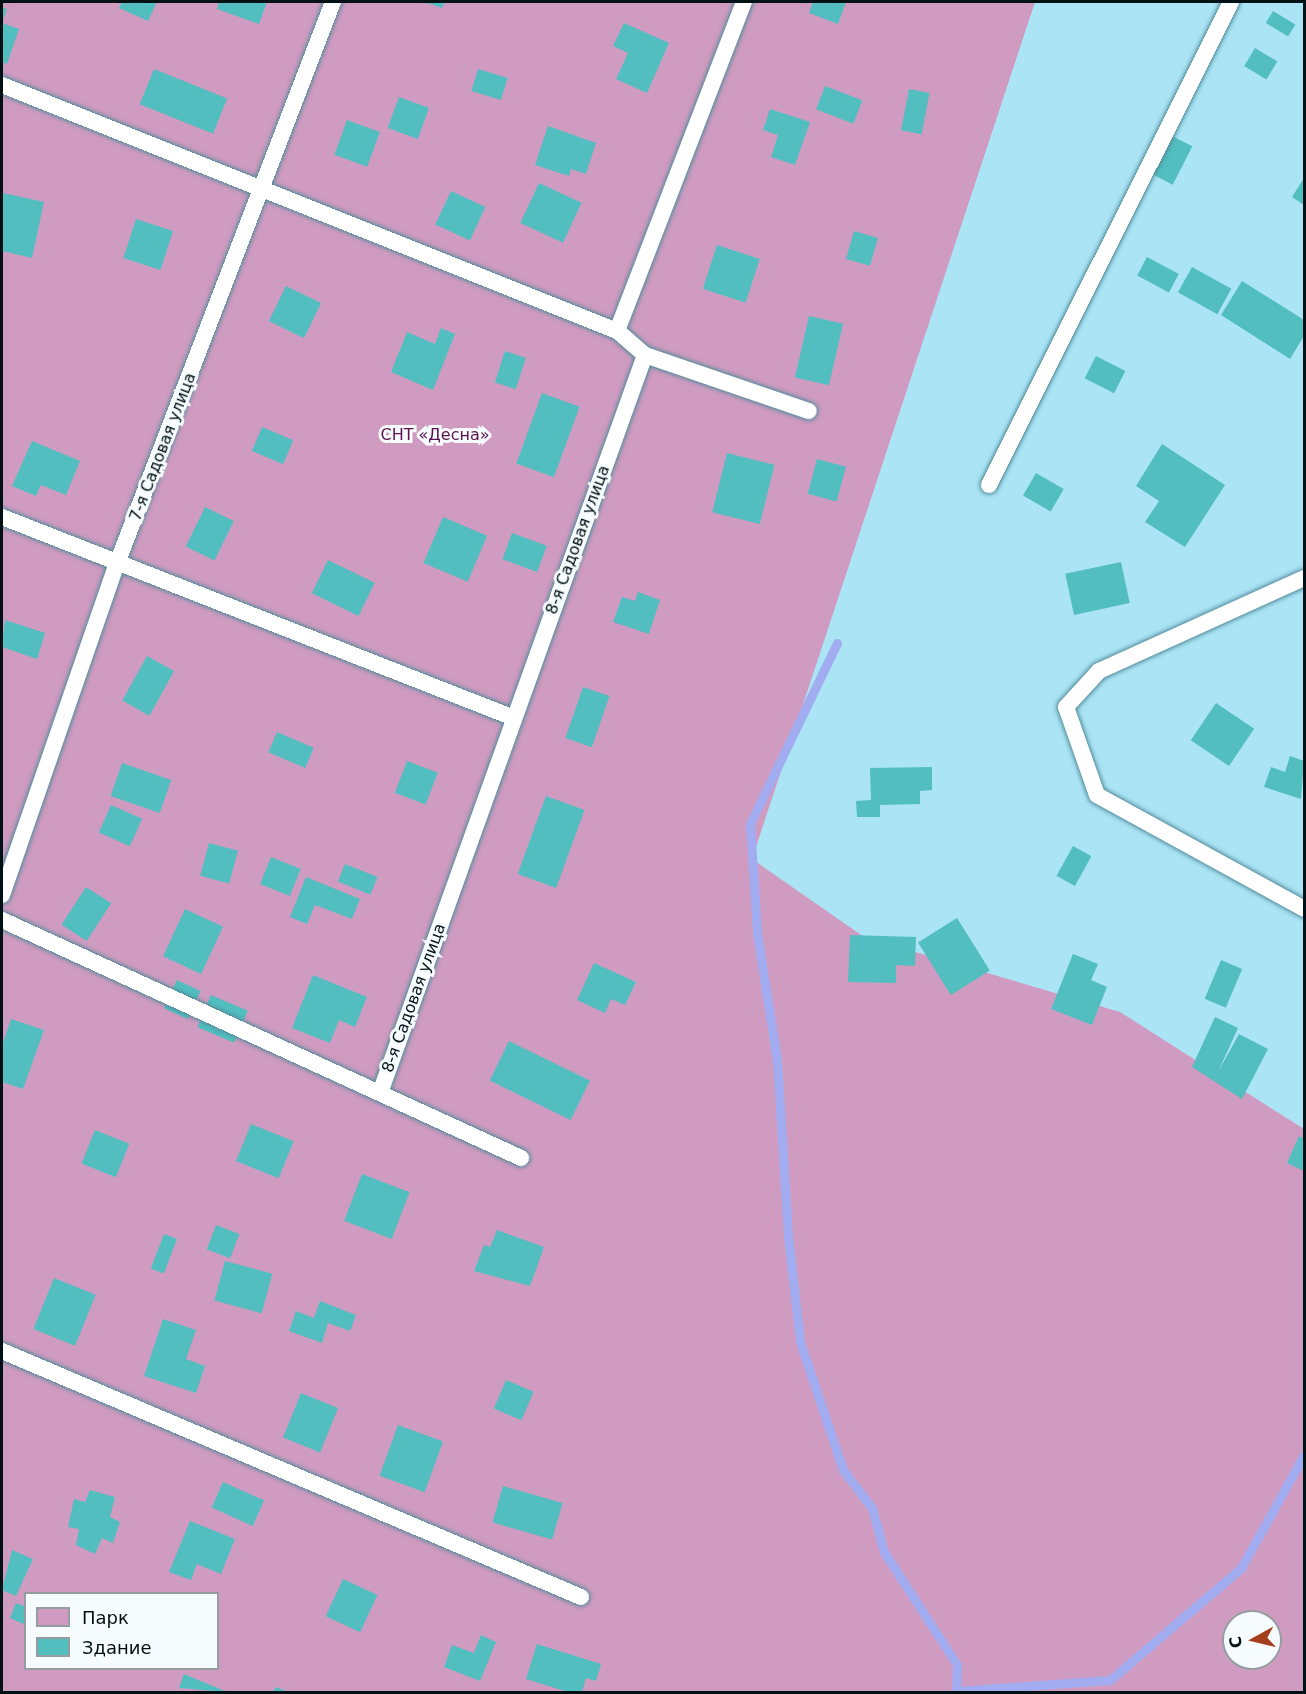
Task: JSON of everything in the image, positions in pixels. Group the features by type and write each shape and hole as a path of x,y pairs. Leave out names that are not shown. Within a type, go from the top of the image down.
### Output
{"lane":[{"name":"7-я Садовая улица","path":"2,895 116,566 266,187 333,2"},
{"path":"616,331 744,2"},
{"path":"989,485 1231,2"},
{"path":"2,85 266,187 616,331 645,355 809,411"},
{"name":"8-я Садовая улица","path":"380,1094 645,355"},
{"path":"2,517 116,566 514,718"},
{"path":"1305,578 1099,671 1066,707 1097,795 1305,909"},
{"path":"2,920 521,1158"},
{"path":"2,1351 581,1597"}],"green space":[{"name":"СНТ «Десна»","path":"2,2 1035,2 752,859 864,937 1120,1012 1304,1129 1304,1692 2,1692"}],"building":[{"path":"122,2 157,2 148,21 119,8"},
{"path":"219,2 267,2 259,24 217,9"},
{"path":"424,2 445,2 442,8"},
{"path":"813,2 846,2 838,24 809,13"},
{"path":"2,7 7,9 2,23"},
{"path":"1273,11 1295,24 1288,36 1266,23"},
{"path":"2,23 19,29 7,64 2,62"},
{"path":"624,23 669,43 647,93 616,79 628,53 613,46"},
{"path":"1255,48 1277,61 1266,79 1244,66"},
{"path":"154,69 227,99 213,134 140,104"},
{"path":"478,69 508,78 501,100 471,91"},
{"path":"825,86 862,100 853,124 816,109"},
{"path":"909,89 930,93 922,134 901,130"},
{"path":"399,97 429,108 418,139 388,128"},
{"path":"770,109 810,122 795,165 771,157 778,135 763,130"},
{"path":"347,120 380,132 367,167 334,155"},
{"path":"548,126 596,143 586,174 571,169 569,176 535,165"},
{"path":"1170,135 1192,146 1173,185 1150,173"},
{"path":"1304,178 1304,205 1292,197"},
{"path":"539,183 582,203 563,243 520,223"},
{"path":"451,191 485,207 470,241 435,225"},
{"path":"3,193 44,202 32,258 2,251"},
{"path":"136,219 173,231 160,270 123,258"},
{"path":"854,231 878,238 870,266 846,259"},
{"path":"717,245 760,259 746,303 703,289"},
{"path":"1147,257 1179,274 1169,292 1137,276"},
{"path":"1192,267 1231,289 1217,314 1178,292"},
{"path":"1242,281 1304,320 1304,336 1290,359 1221,315"},
{"path":"286,286 321,303 304,338 269,321"},
{"path":"809,316 843,324 829,385 795,377"},
{"path":"441,328 455,334 433,390 391,372 407,332 435,344"},
{"path":"505,351 526,358 516,389 495,382"},
{"path":"1096,356 1125,371 1114,393 1085,378"},
{"path":"542,393 580,407 554,477 516,463"},
{"path":"262,427 293,440 283,464 252,451"},
{"path":"32,441 80,461 66,495 41,485 36,496 12,486"},
{"path":"1162,444 1225,485 1185,547 1145,522 1159,501 1136,486"},
{"path":"727,453 775,465 760,524 712,512"},
{"path":"817,459 846,467 837,502 808,494"},
{"path":"1036,473 1064,489 1051,512 1023,496"},
{"path":"205,507 234,521 214,561 186,547"},
{"path":"443,517 487,536 468,582 423,563"},
{"path":"512,533 547,546 537,572 502,559"},
{"path":"328,560 375,583 359,616 312,593"},
{"path":"1121,562 1130,603 1074,615 1065,574"},
{"path":"638,592 660,600 649,634 613,622 622,597 635,601"},
{"path":"5,620 45,633 37,659 2,647"},
{"path":"147,656 174,671 149,716 122,701"},
{"path":"583,687 609,696 592,747 565,738"},
{"path":"1216,703 1254,729 1229,766 1191,740"},
{"path":"277,732 314,748 305,768 268,752"},
{"path":"1290,756 1304,761 1301,799 1264,787 1271,767 1285,772"},
{"path":"407,761 438,773 426,805 395,793"},
{"path":"122,763 171,780 160,813 111,796"},
{"path":"932,767 932,790 920,791 920,804 880,805 880,817 857,817 856,801 871,800 870,768"},
{"path":"546,796 585,810 556,888 518,874"},
{"path":"111,805 142,819 130,846 99,832"},
{"path":"209,843 238,851 229,884 200,876"},
{"path":"1073,846 1091,856 1075,886 1057,876"},
{"path":"271,857 301,869 290,896 260,884"},
{"path":"345,864 377,877 370,895 338,882"},
{"path":"306,877 360,899 352,919 315,905 307,924 290,917"},
{"path":"86,887 111,903 87,941 61,925"},
{"path":"185,909 223,927 201,974 163,956"},
{"path":"957,918 990,971 951,995 918,942"},
{"path":"850,935 916,937 915,966 896,965 896,983 848,982"},
{"path":"1073,954 1098,964 1091,980 1107,987 1092,1025 1051,1009"},
{"path":"1221,960 1242,969 1226,1008 1205,999"},
{"path":"594,963 636,982 625,1005 611,999 605,1013 577,1000"},
{"path":"313,975 367,997 355,1027 339,1020 330,1043 292,1028"},
{"path":"177,980 201,991 187,1019 164,1008"},
{"path":"211,995 248,1011 234,1043 197,1027"},
{"path":"1215,1017 1238,1028 1218,1072 1239,1034 1268,1049 1242,1099 1192,1067"},
{"path":"11,1019 44,1030 23,1089 2,1082 2,1046"},
{"path":"509,1041 590,1080 571,1120 490,1081"},
{"path":"251,1124 294,1141 279,1178 236,1161"},
{"path":"95,1130 129,1144 116,1177 82,1163"},
{"path":"1299,1136 1304,1139 1304,1171 1287,1163"},
{"path":"362,1174 410,1192 392,1239 344,1221"},
{"path":"216,1225 239,1234 230,1258 207,1249"},
{"path":"497,1230 544,1247 530,1286 474,1271 484,1245 490,1247"},
{"path":"164,1234 177,1239 164,1274 151,1269"},
{"path":"225,1261 272,1274 262,1313 214,1301"},
{"path":"54,1278 96,1295 75,1346 33,1329"},
{"path":"320,1301 356,1315 350,1331 328,1323 322,1343 289,1331 296,1311 314,1318"},
{"path":"163,1319 196,1330 186,1359 205,1366 196,1393 144,1376"},
{"path":"506,1380 534,1392 522,1420 494,1409"},
{"path":"301,1393 338,1408 320,1452 283,1438"},
{"path":"398,1425 443,1441 425,1492 380,1476"},
{"path":"223,1482 264,1500 253,1526 212,1508"},
{"path":"503,1486 563,1503 552,1540 493,1523"},
{"path":"90,1490 115,1497 110,1517 120,1522 113,1543 102,1538 95,1554 76,1545 79,1529 68,1527 74,1499 85,1502"},
{"path":"190,1521 235,1539 221,1574 197,1564 191,1580 169,1572"},
{"path":"12,1550 33,1559 16,1596 2,1590"},
{"path":"343,1579 377,1595 360,1632 326,1616"},
{"path":"16,1603 24,1606 24,1624 10,1618"},
{"path":"481,1635 496,1642 480,1681 444,1667 452,1645 474,1653"},
{"path":"537,1644 601,1664 596,1681 586,1678 582,1692 568,1692 526,1679"},
{"path":"184,1674 227,1692 179,1688"},
{"path":"276,1687 289,1692 273,1692"}],"waterway":[{"path":"837,643 750,824 757,933 777,1060 788,1236 800,1342 843,1470 872,1508 884,1552 957,1665 956,1692"},
{"path":"956,1691 1110,1680 1241,1568 1304,1455"}]}
